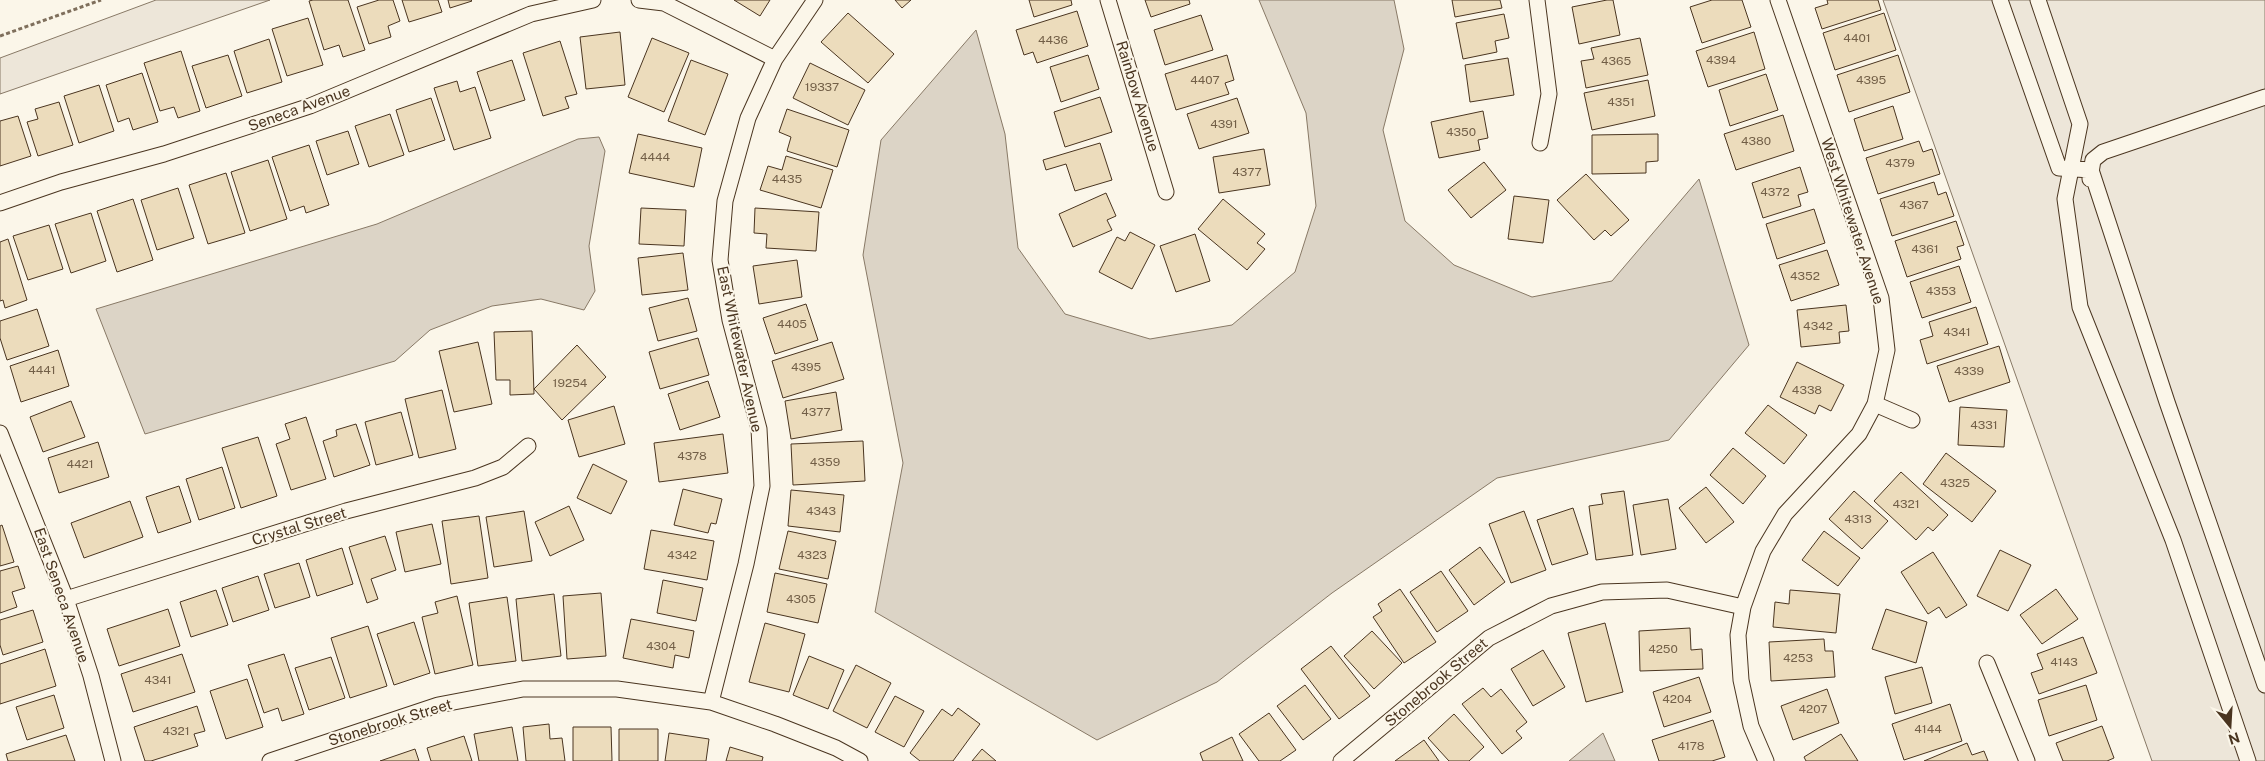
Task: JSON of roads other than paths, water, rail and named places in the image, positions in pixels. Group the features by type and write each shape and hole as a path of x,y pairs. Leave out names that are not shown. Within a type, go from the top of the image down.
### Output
{"street":[{"name":"Seneca Avenue","path":"0,203 61,182 164,154 310,106 532,14 593,0"},
{"path":"639,0 664,3 775,60"},
{"name":"East Whitewater Avenue","path":"711,702 746,564 762,486 759,429 730,320 720,260 725,202 748,118 775,60 815,0"},
{"name":"Rainbow Avenue","path":"1108,0 1166,192"},
{"path":"1537,0 1549,94 1540,144"},
{"name":"West Whitewater Avenue","path":"1766,761 1751,726 1741,680 1738,635 1742,606 1763,551 1785,514 1859,434 1875,404 1887,350 1881,298 1778,0"},
{"path":"2000,0 2059,168 2091,170"},
{"path":"2038,0 2080,124 2065,199 2080,307 2173,540 2248,761"},
{"path":"2265,97 2103,152 2093,160 2090,183 2265,684"},
{"path":"1875,404 1912,420"},
{"name":"East Seneca Avenue","path":"0,433 66,599 91,676 113,761"},
{"name":"Crystal Street","path":"66,599 346,511 475,478 503,467 528,446"},
{"name":"Stonebrook Street","path":"1341,761 1489,638 1551,606 1602,592 1667,590 1742,606"},
{"path":"1987,663 2028,761"},
{"name":"Stonebrook Street","path":"270,761 438,705 523,689 617,689 711,702 836,748 860,761"}]}
